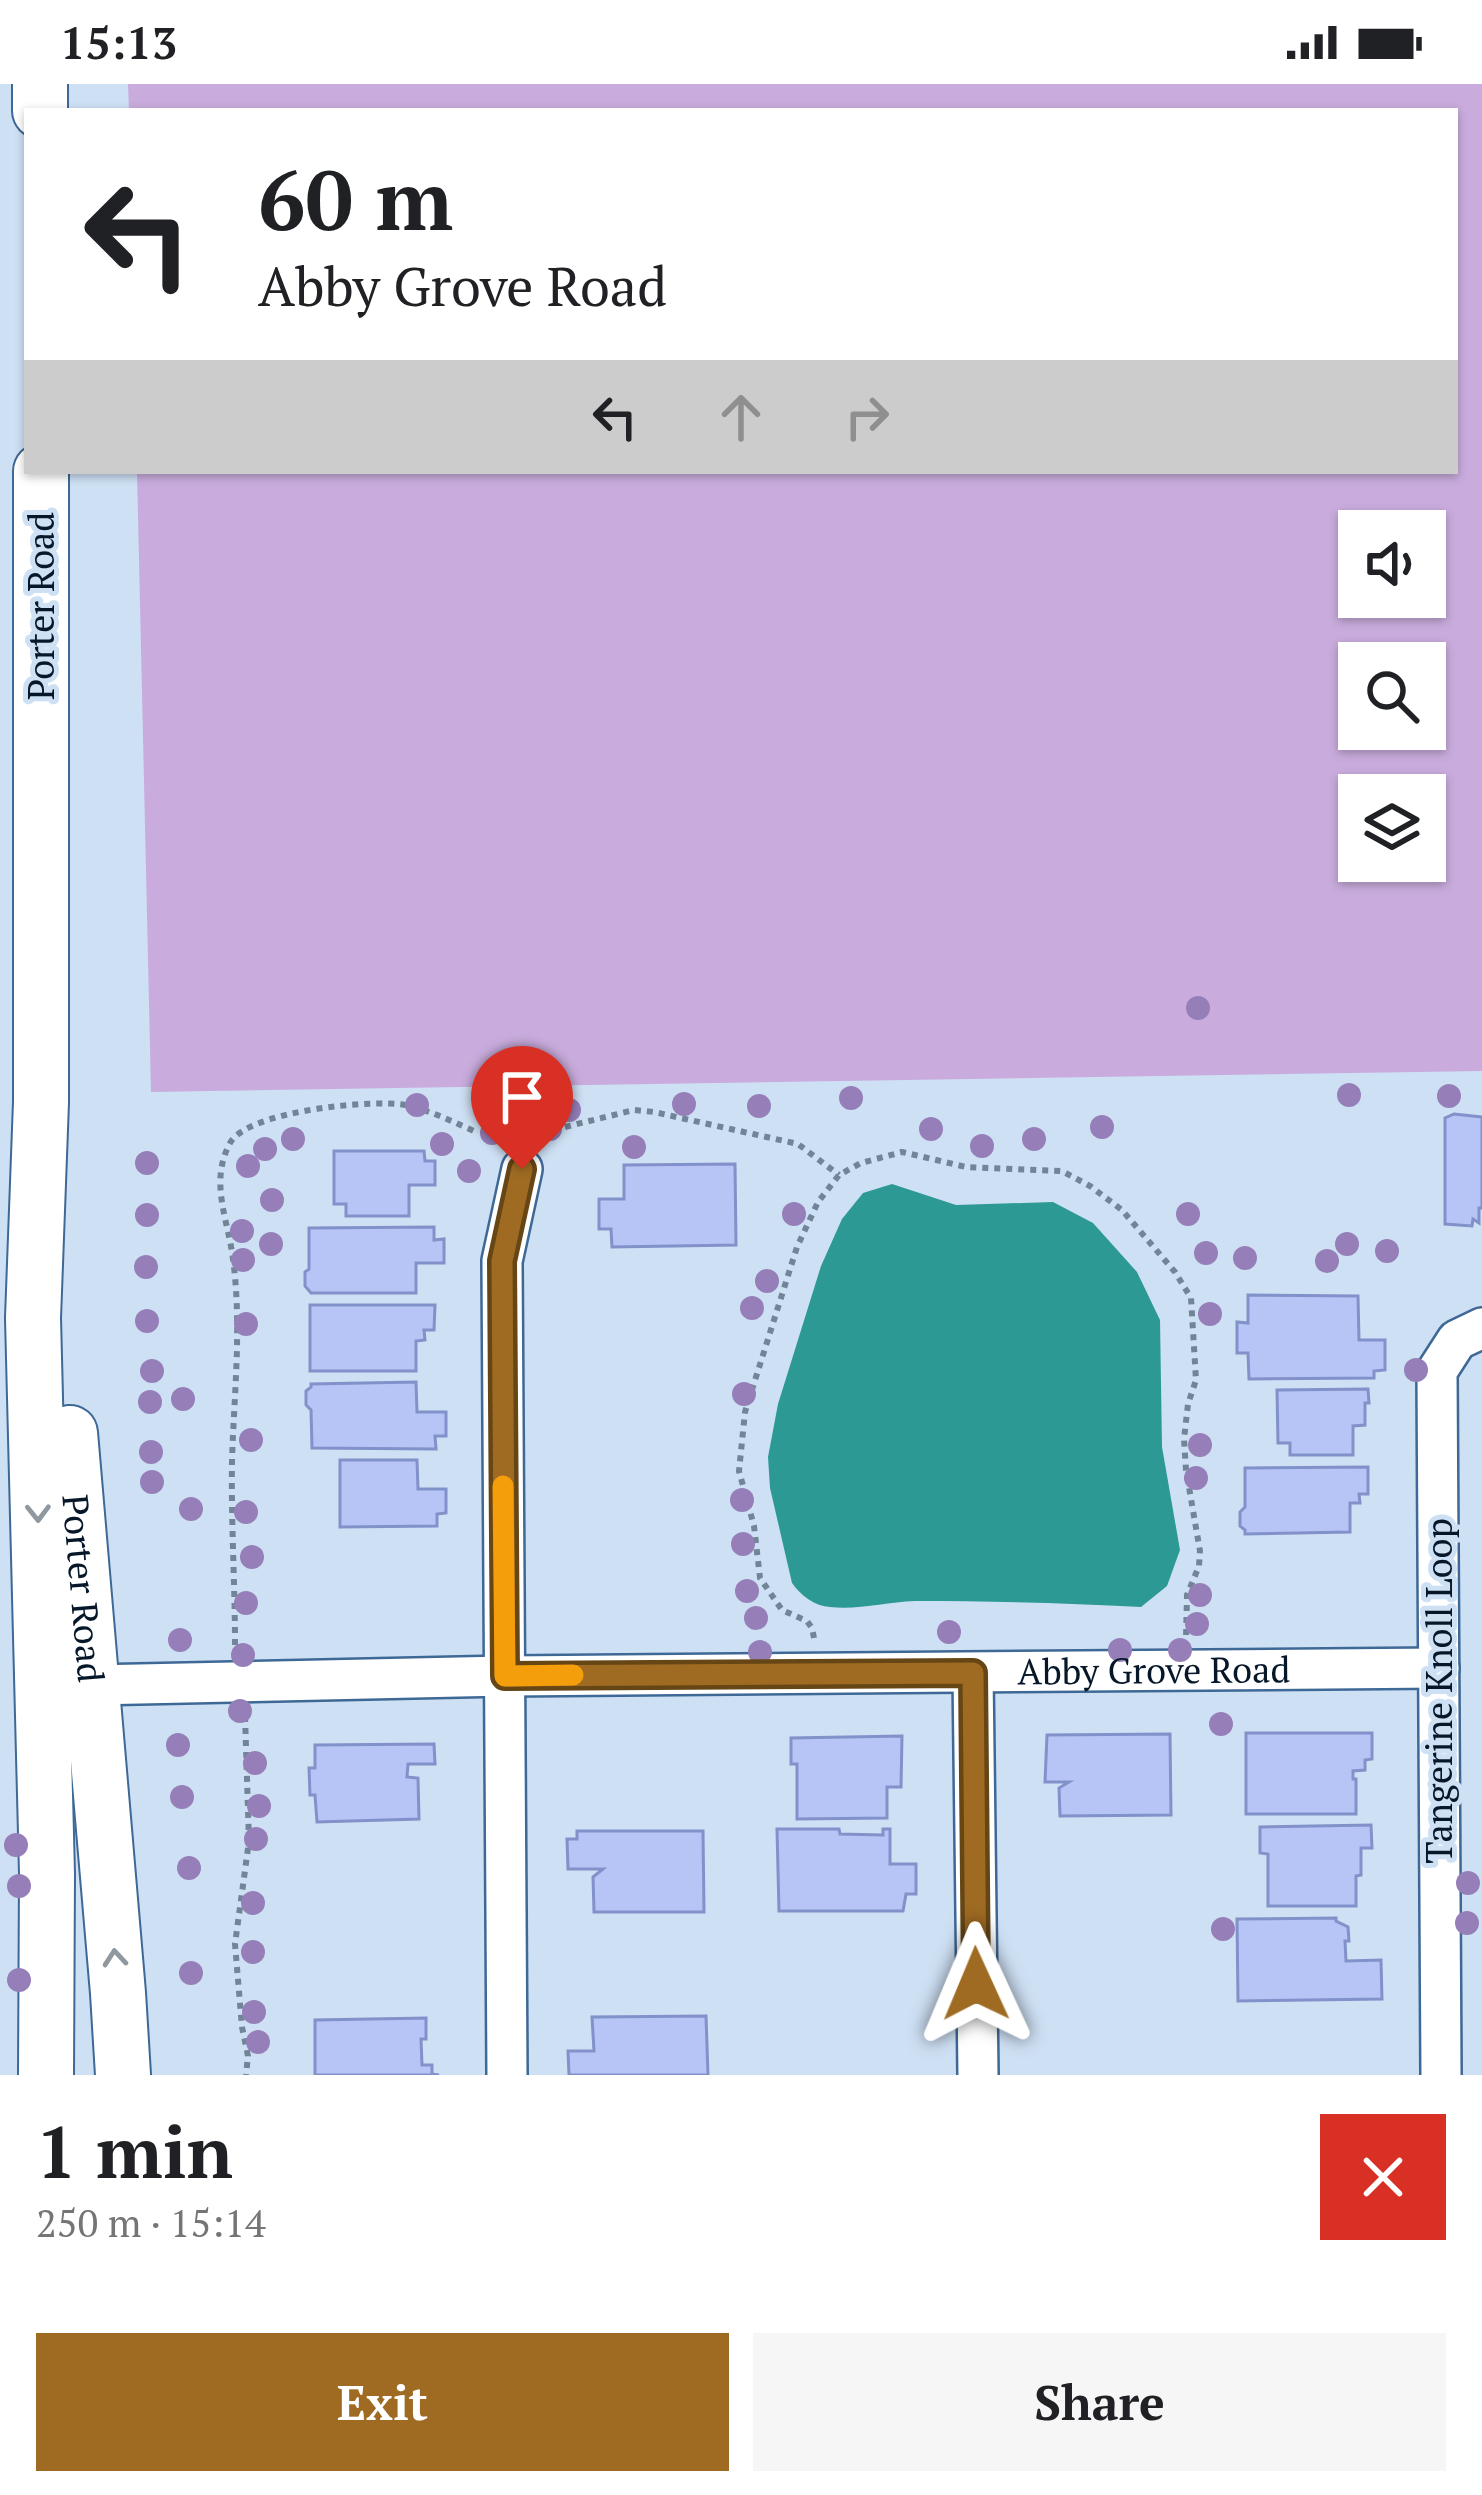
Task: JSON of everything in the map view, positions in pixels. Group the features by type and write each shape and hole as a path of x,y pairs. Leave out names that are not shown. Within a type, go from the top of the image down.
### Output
{"main road":[{"name":"Porter Road","path":"41,474 41,1102 123,2075"},
{"name":"Porter Road","path":"41,1102 17,1318 47,1874 46,2075"}],"street":[{"path":"507,2075 502,1261 522,1169"},
{"name":"Tangerine Knoll Loop","path":"1441,2075 1437,1371 1457,1340 1482,1328"},
{"name":"Abby Grove Road","path":"92,1684 1438,1668"},
{"path":"973,1673 978,2075"}],"path":[{"path":"236,1645 232,1460 237,1291 220,1199 221,1168 232,1138 251,1125 287,1115 365,1102 436,1114 474,1131"},
{"path":"565,1126 634,1110 654,1112 797,1144 839,1175"},
{"path":"814,1642 807,1621 782,1610 760,1578 754,1526 739,1471 745,1412 796,1247 818,1202 839,1175 860,1163 902,1152 966,1167 1062,1171 1123,1210 1191,1298 1196,1380 1184,1438 1200,1551 1187,1595 1186,1638"},
{"path":"245,1716 249,1840 236,1944 246,2075"}],"shaded area":[{"path":"128,84 1482,84 1482,1071 151,1092 137,474 1458,474 1458,108 129,108"},
{"path":"892,1184 956,1205 1053,1202 1093,1223 1137,1272 1160,1320 1162,1447 1180,1550 1167,1586 1141,1607 915,1601 830,1607 809,1600 792,1583 770,1488 768,1457 778,1404 821,1266 842,1219 863,1193"}],"building":[{"path":"1454,1114 1482,1117 1482,1208 1479,1223 1473,1219 1472,1226 1445,1224 1445,1118"},
{"path":"334,1151 424,1151 425,1161 435,1161 435,1185 409,1185 409,1216 346,1216 346,1204 334,1204"},
{"path":"735,1164 736,1245 612,1247 611,1229 599,1229 599,1199 624,1199 624,1165"},
{"path":"434,1227 434,1240 444,1239 444,1263 416,1263 416,1293 311,1293 305,1286 309,1228"},
{"path":"1248,1295 1358,1296 1359,1340 1385,1340 1385,1370 1374,1371 1374,1378 1249,1379 1248,1353 1237,1353 1237,1322 1248,1323"},
{"path":"310,1305 435,1305 434,1330 424,1330 425,1340 416,1341 416,1371 310,1371"},
{"path":"416,1382 417,1412 446,1412 446,1436 435,1436 436,1449 312,1448 311,1410 306,1405 311,1384"},
{"path":"1368,1389 1365,1425 1353,1426 1353,1455 1290,1455 1290,1443 1278,1443 1277,1390"},
{"path":"340,1460 417,1460 418,1489 446,1489 446,1513 437,1514 437,1526 340,1527"},
{"path":"1368,1467 1368,1494 1359,1494 1360,1503 1350,1503 1350,1532 1245,1534 1240,1526 1245,1468"},
{"path":"1246,1733 1372,1733 1372,1759 1365,1760 1365,1770 1353,1771 1356,1814 1246,1814"},
{"path":"1170,1734 1171,1815 1060,1816 1059,1788 1069,1782 1045,1782 1047,1735"},
{"path":"902,1736 901,1787 887,1787 887,1818 797,1819 797,1764 791,1764 791,1738"},
{"path":"434,1744 435,1764 408,1764 407,1777 418,1778 419,1819 317,1822 309,1768 315,1768 315,1745"},
{"path":"1371,1825 1372,1848 1361,1848 1356,1906 1268,1906 1268,1854 1260,1853 1260,1827"},
{"path":"777,1829 883,1835 883,1829 890,1829 890,1864 916,1864 916,1894 906,1894 903,1911 779,1911"},
{"path":"577,1831 703,1831 704,1912 594,1912 593,1877 603,1869 568,1869 567,1839 577,1839"},
{"path":"1336,1918 1348,1927 1346,1961 1381,1960 1382,1999 1238,2001 1237,1919"},
{"path":"706,2016 708,2075 569,2075 568,2051 594,2051 592,2017"},
{"path":"426,2018 422,2065 432,2065 432,2074 439,2075 315,2075 315,2020"}],"slow traffic":[{"path":"503,1486 505,1676 573,1675"}],"route":[{"path":"522,1169 502,1261 505,1676 973,1673 976,1984"}]}
